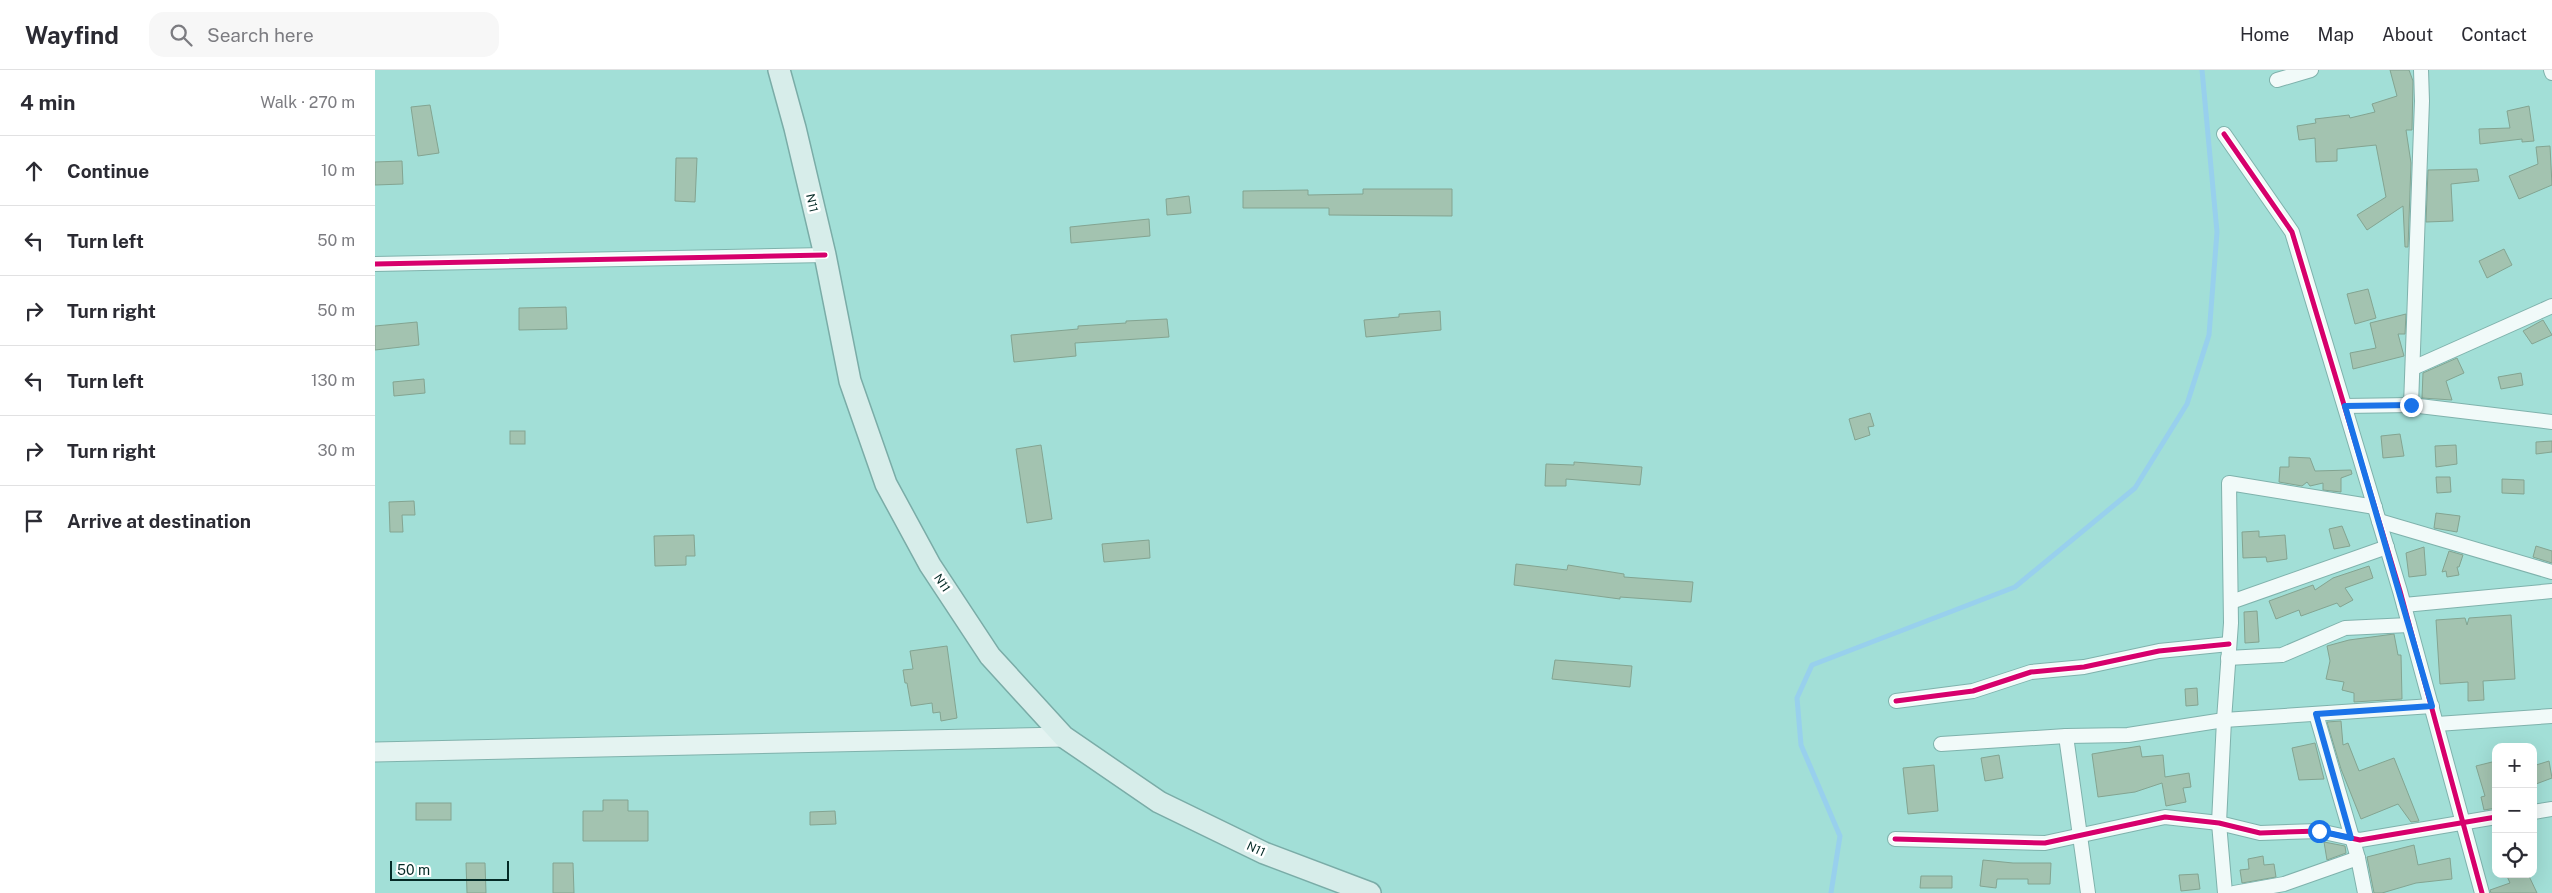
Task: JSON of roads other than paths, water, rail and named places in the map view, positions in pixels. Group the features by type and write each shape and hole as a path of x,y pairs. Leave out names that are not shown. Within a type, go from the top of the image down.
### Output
{"main road":[{"name":"N11","path":"779,70 795,128 825,255 850,381 886,484 930,565 990,656 1064,737 1159,802 1264,853 1370,893"},
{"path":"375,752 1064,737"}],"street":[{"path":"2277,80 2311,70"},
{"path":"2411,405 2421,70"},
{"path":"2224,134 2292,232 2404,605 2482,893"},
{"path":"375,264 825,255"},
{"path":"2413,368 2552,306"},
{"path":"2345,406 2411,405 2552,422"},
{"path":"2225,893 2219,823 2231,602 2229,483 2375,507"},
{"path":"2379,521 2552,572"},
{"path":"2231,602 2387,547"},
{"path":"2404,605 2552,591"},
{"path":"2228,658 2282,655 2345,628 2409,625"},
{"path":"1897,701 1973,692 2031,672 2085,667 2159,651 2229,644"},
{"path":"1941,744 2066,736 2128,736 2224,720 2432,706"},
{"path":"2316,714 2358,858 2365,893"},
{"path":"2437,724 2552,716"},
{"path":"2066,736 2088,893"},
{"path":"2537,811 2552,809"},
{"path":"1895,839 2045,843 2165,817 2219,823 2261,833 2319,831 2360,840 2492,818"},
{"path":"2234,893 2285,888 2358,858"}],"waterway":[{"path":"1831,893 1840,836 1801,745 1797,698 1812,665 2015,587 2135,488 2187,404 2209,335 2217,232 2202,70"}]}
